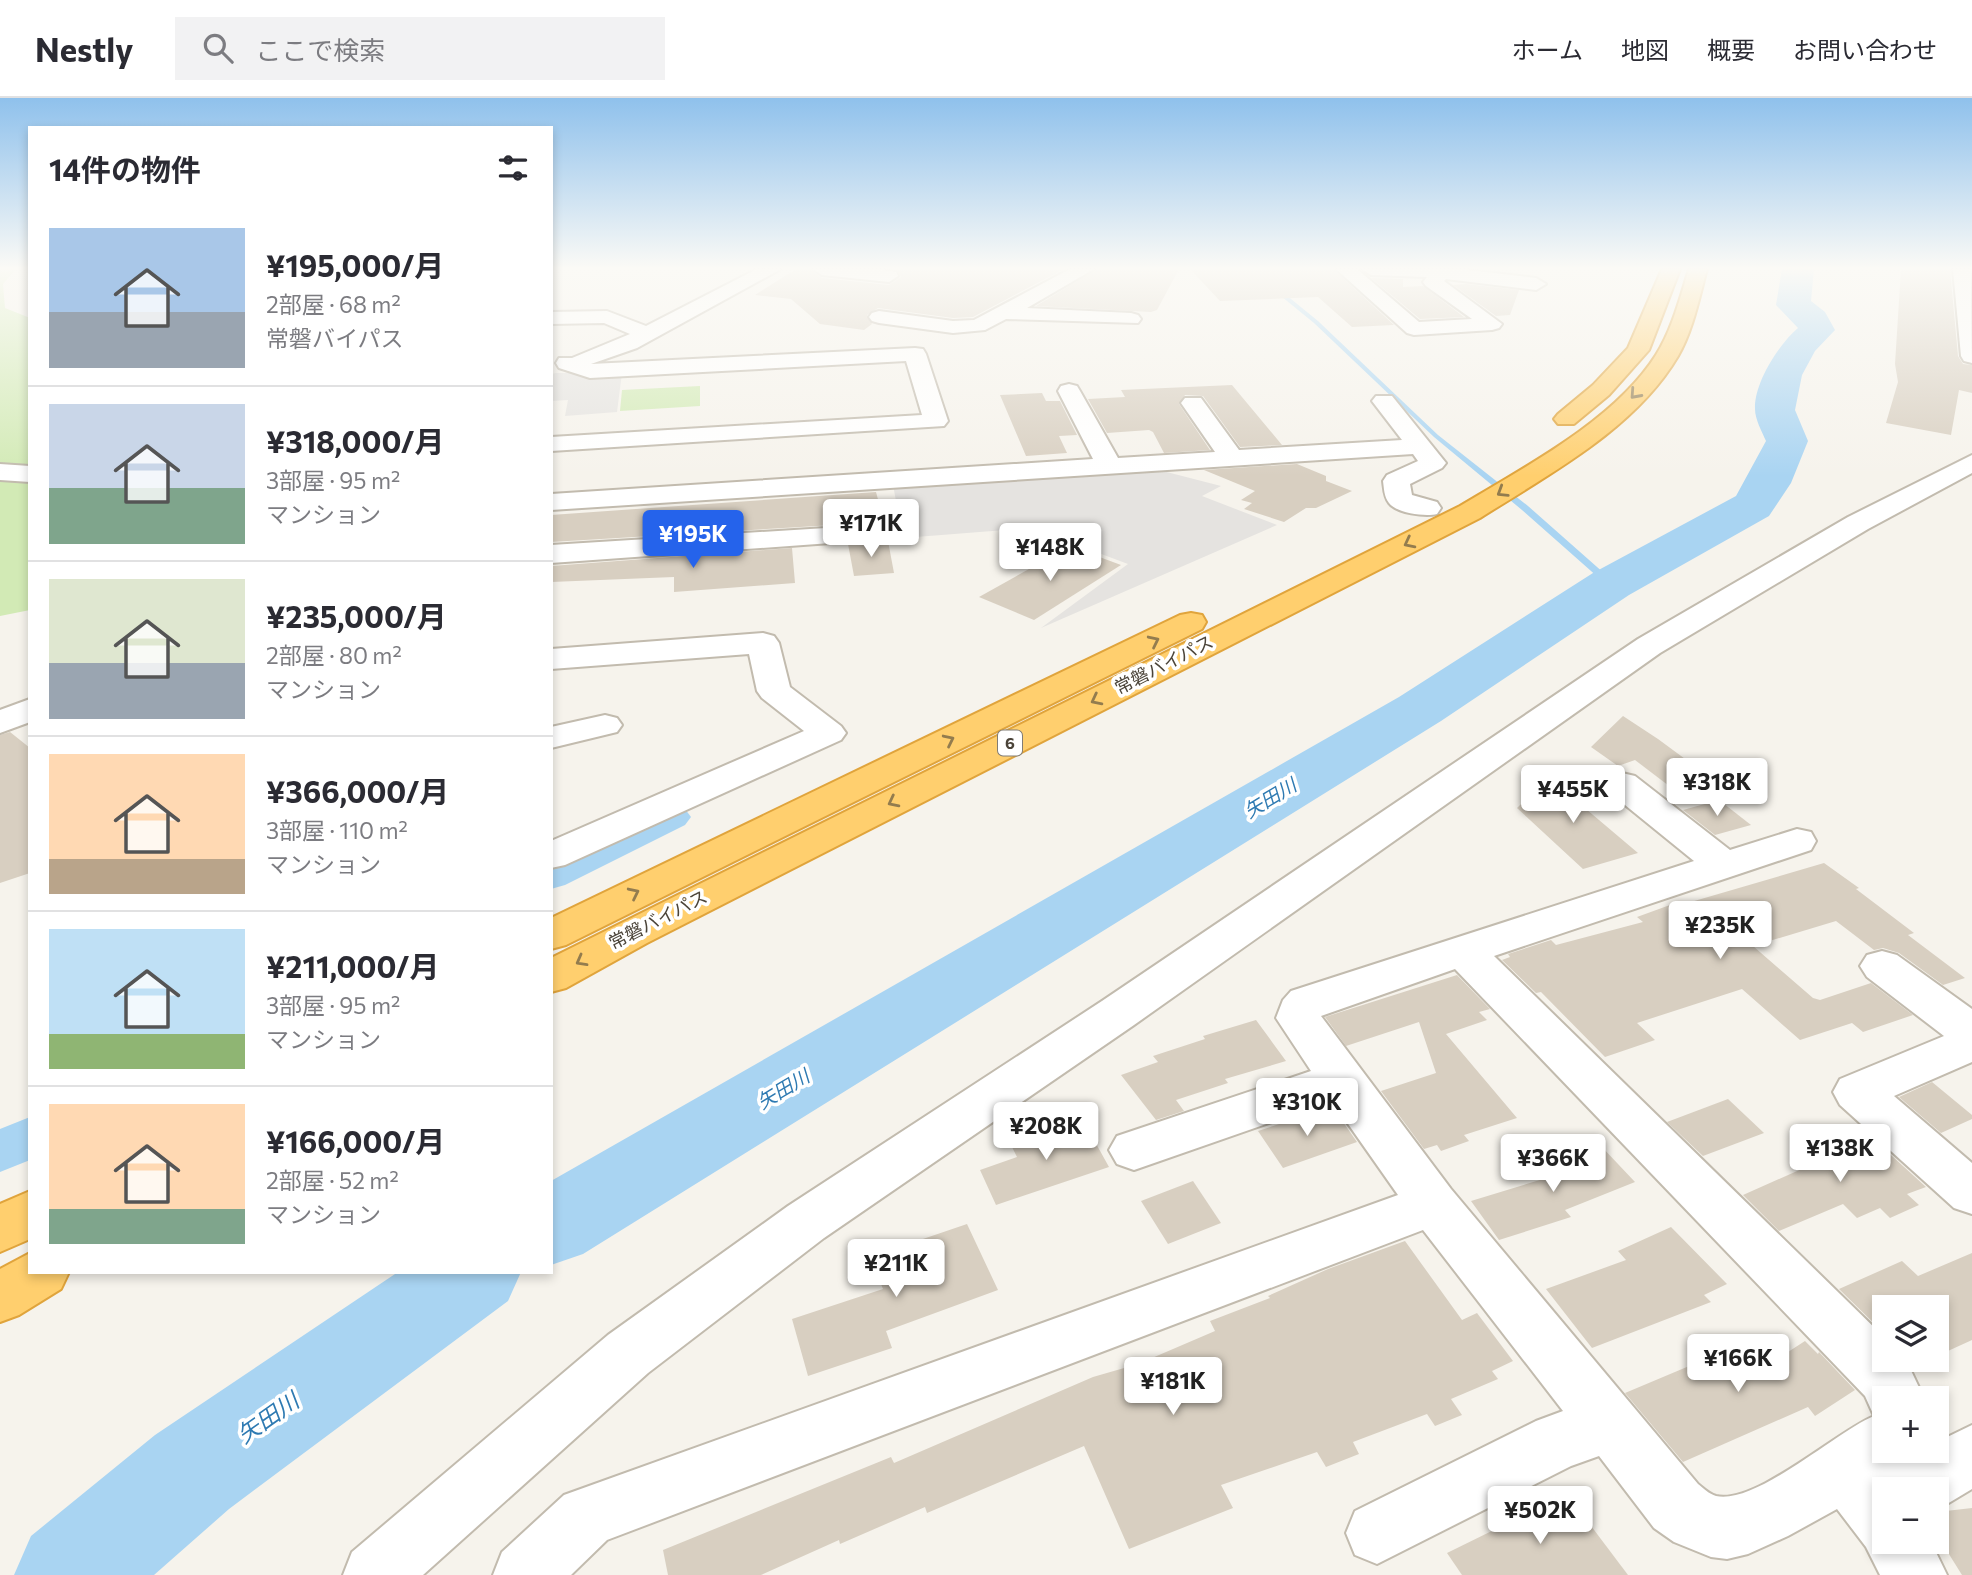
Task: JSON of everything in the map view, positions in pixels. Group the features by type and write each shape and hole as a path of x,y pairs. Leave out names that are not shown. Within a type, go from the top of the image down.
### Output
{"highway":[{"path":"1551,430 1601,390 1638,350 1643,338"},
{"name":"常磐バイパス","path":"553,976 1449,504 1632,399 1667,356 1673,338"},
{"name":"常磐バイパス","path":"553,934 1449,504"},
{"path":"0,1230 28,1214"},
{"path":"0,1298 39,1274"}],"street":[{"path":"559,365 593,357 638,338"},
{"path":"654,338 676,342"},
{"path":"1971,338 1972,356"},
{"path":"553,444 936,421 915,354 716,376 590,371 559,365"},
{"path":"895,378 923,377"},
{"path":"1069,391 1110,467"},
{"path":"1384,401 1433,463 1396,481 1400,500 1449,504"},
{"path":"1192,403 1232,458"},
{"path":"553,502 1420,446"},
{"path":"375,1575 628,1354 806,1222 1118,1013 1649,646 1858,523 1972,463"},
{"path":"0,472 28,474"},
{"path":"815,501 823,567"},
{"path":"553,554 890,532"},
{"path":"553,659 763,643 774,691 829,733 553,855"},
{"path":"0,723 28,710"},
{"path":"553,738 605,725"},
{"path":"1622,784 1724,865"},
{"path":"1797,841 1307,1002 1299,1012 1301,1025 1433,1204 1676,1506 1704,1525 1736,1527 1796,1499 1872,1498"},
{"path":"1464,952 1885,1377 1889,1386"},
{"path":"1882,966 1972,1033"},
{"path":"1972,1043 1857,1092 1972,1193"},
{"path":"1134,1150 1341,1079"},
{"path":"525,1575 586,1517 1433,1204"},
{"path":"1377,1533 1557,1442 1610,1424"},
{"path":"1927,1477 1972,1455"},
{"path":"1907,1554 1915,1575"}],"green space":[{"path":"0,338 28,338 28,610 0,616"},
{"path":"700,386 700,406 620,411 622,390"}],"shaded area":[{"path":"622,373 617,412 565,416 568,400 553,401 553,374"},
{"path":"1155,469 1221,486 1202,496 1277,525 1041,628 1128,564 1032,528 903,538 893,485"}],"building":[{"path":"1897,338 1956,338 1958,356 1963,364 1972,365 1972,393 1959,390 1951,435 1886,423 1898,382 1895,364"},
{"path":"1232,385 1282,445 1240,447 1203,396 1185,395 1179,404 1210,450 1164,453 1153,432 1149,430 1107,433 1088,399 1125,397 1121,390"},
{"path":"1042,393 1046,401 1060,401 1077,435 1059,436 1067,453 1026,456 1000,395"},
{"path":"1297,464 1326,476 1326,481 1352,491 1316,508 1306,508 1284,522 1244,509 1252,503 1241,500 1255,491 1204,470"},
{"path":"876,492 884,522 553,542 553,515"},
{"path":"888,541 894,573 854,576 848,544"},
{"path":"1070,546 1121,565 1034,620 979,597"},
{"path":"792,548 795,583 674,592 674,577 553,582 553,566"},
{"path":"1623,716 1715,781 1677,792 1635,760 1618,766 1591,747"},
{"path":"10,732 28,746 28,874 0,883 0,735"},
{"path":"1552,774 1590,808 1586,809 1638,853 1583,869 1517,808"},
{"path":"1719,800 1751,825 1715,835 1683,810"},
{"path":"1824,863 1859,888 1856,889 1914,933 1908,935 1965,978 1943,985 1899,953 1883,948 1874,950 1836,921 1753,946 1813,998 1820,1000 1871,983 1913,1015 1863,1032 1852,1023 1800,1040 1742,989 1637,1023 1655,1040 1605,1057 1541,992 1536,993 1502,960 1510,957 1508,954 1551,940 1556,945 1643,922 1637,917 1681,901 1684,904"},
{"path":"1457,975 1490,1009 1479,1012 1487,1020 1446,1034 1517,1118 1464,1135 1469,1141 1441,1151 1437,1145 1424,1149 1381,1091 1436,1073 1419,1022 1346,1046 1325,1017"},
{"path":"1256,1020 1286,1061 1225,1079 1228,1083 1176,1100 1184,1111 1156,1120 1121,1075 1158,1062 1153,1056 1205,1039 1203,1036"},
{"path":"1932,1082 1972,1115 1972,1119 1941,1133 1899,1097"},
{"path":"1728,1099 1764,1133 1703,1156 1667,1122"},
{"path":"1322,1110 1326,1115 1336,1112 1357,1142 1283,1168 1258,1131"},
{"path":"1079,1113 1109,1167 996,1205 980,1170 1017,1157 1012,1147 1054,1134 1048,1123"},
{"path":"1858,1125 1926,1187 1907,1194 1919,1205 1890,1218 1880,1208 1857,1218 1843,1204 1779,1231 1743,1195 1840,1152 1833,1134"},
{"path":"1601,1146 1635,1182 1565,1210 1571,1217 1499,1240 1471,1201 1553,1176 1545,1167"},
{"path":"1193,1181 1221,1223 1168,1244 1141,1201"},
{"path":"967,1224 998,1290 886,1331 892,1348 808,1376 792,1319 883,1289 870,1257"},
{"path":"1671,1227 1727,1284 1704,1295 1711,1302 1592,1348 1546,1289 1626,1260 1618,1251"},
{"path":"1405,1241 1462,1320 1477,1313 1513,1361 1492,1371 1498,1379 1451,1399 1462,1415 1435,1426 1427,1414 1353,1442 1359,1454 1326,1467 1317,1452 1221,1485 1233,1508 1129,1549 1084,1446 927,1513 925,1507 840,1544 839,1540 761,1575 668,1575 663,1550 891,1457 894,1463 1093,1377 1138,1364 1215,1331 1210,1321 1270,1298 1268,1296 1328,1269"},
{"path":"1972,1253 1972,1340 1949,1351 1949,1295 1872,1295 1872,1321 1839,1289 1902,1261 1918,1276"},
{"path":"1769,1334 1788,1352 1805,1341 1855,1390 1815,1416 1808,1407 1683,1462 1625,1393 1751,1340 1754,1343"},
{"path":"1567,1494 1628,1575 1462,1575 1447,1553"},
{"path":"1972,1508 1972,1575 1962,1575 1949,1554 1949,1511"}],"waterway":[{"path":"1333,338 1436,436 1525,508 1611,584"},
{"name":"矢田川","path":"553,1226 1420,709 1611,584 1753,506 1768,483 1787,441 1775,410 1783,375 1800,345 1808,338"},
{"path":"553,875 672,817"},
{"path":"0,1152 28,1138"},
{"name":"矢田川","path":"70,1575 192,1472 472,1274"}]}
